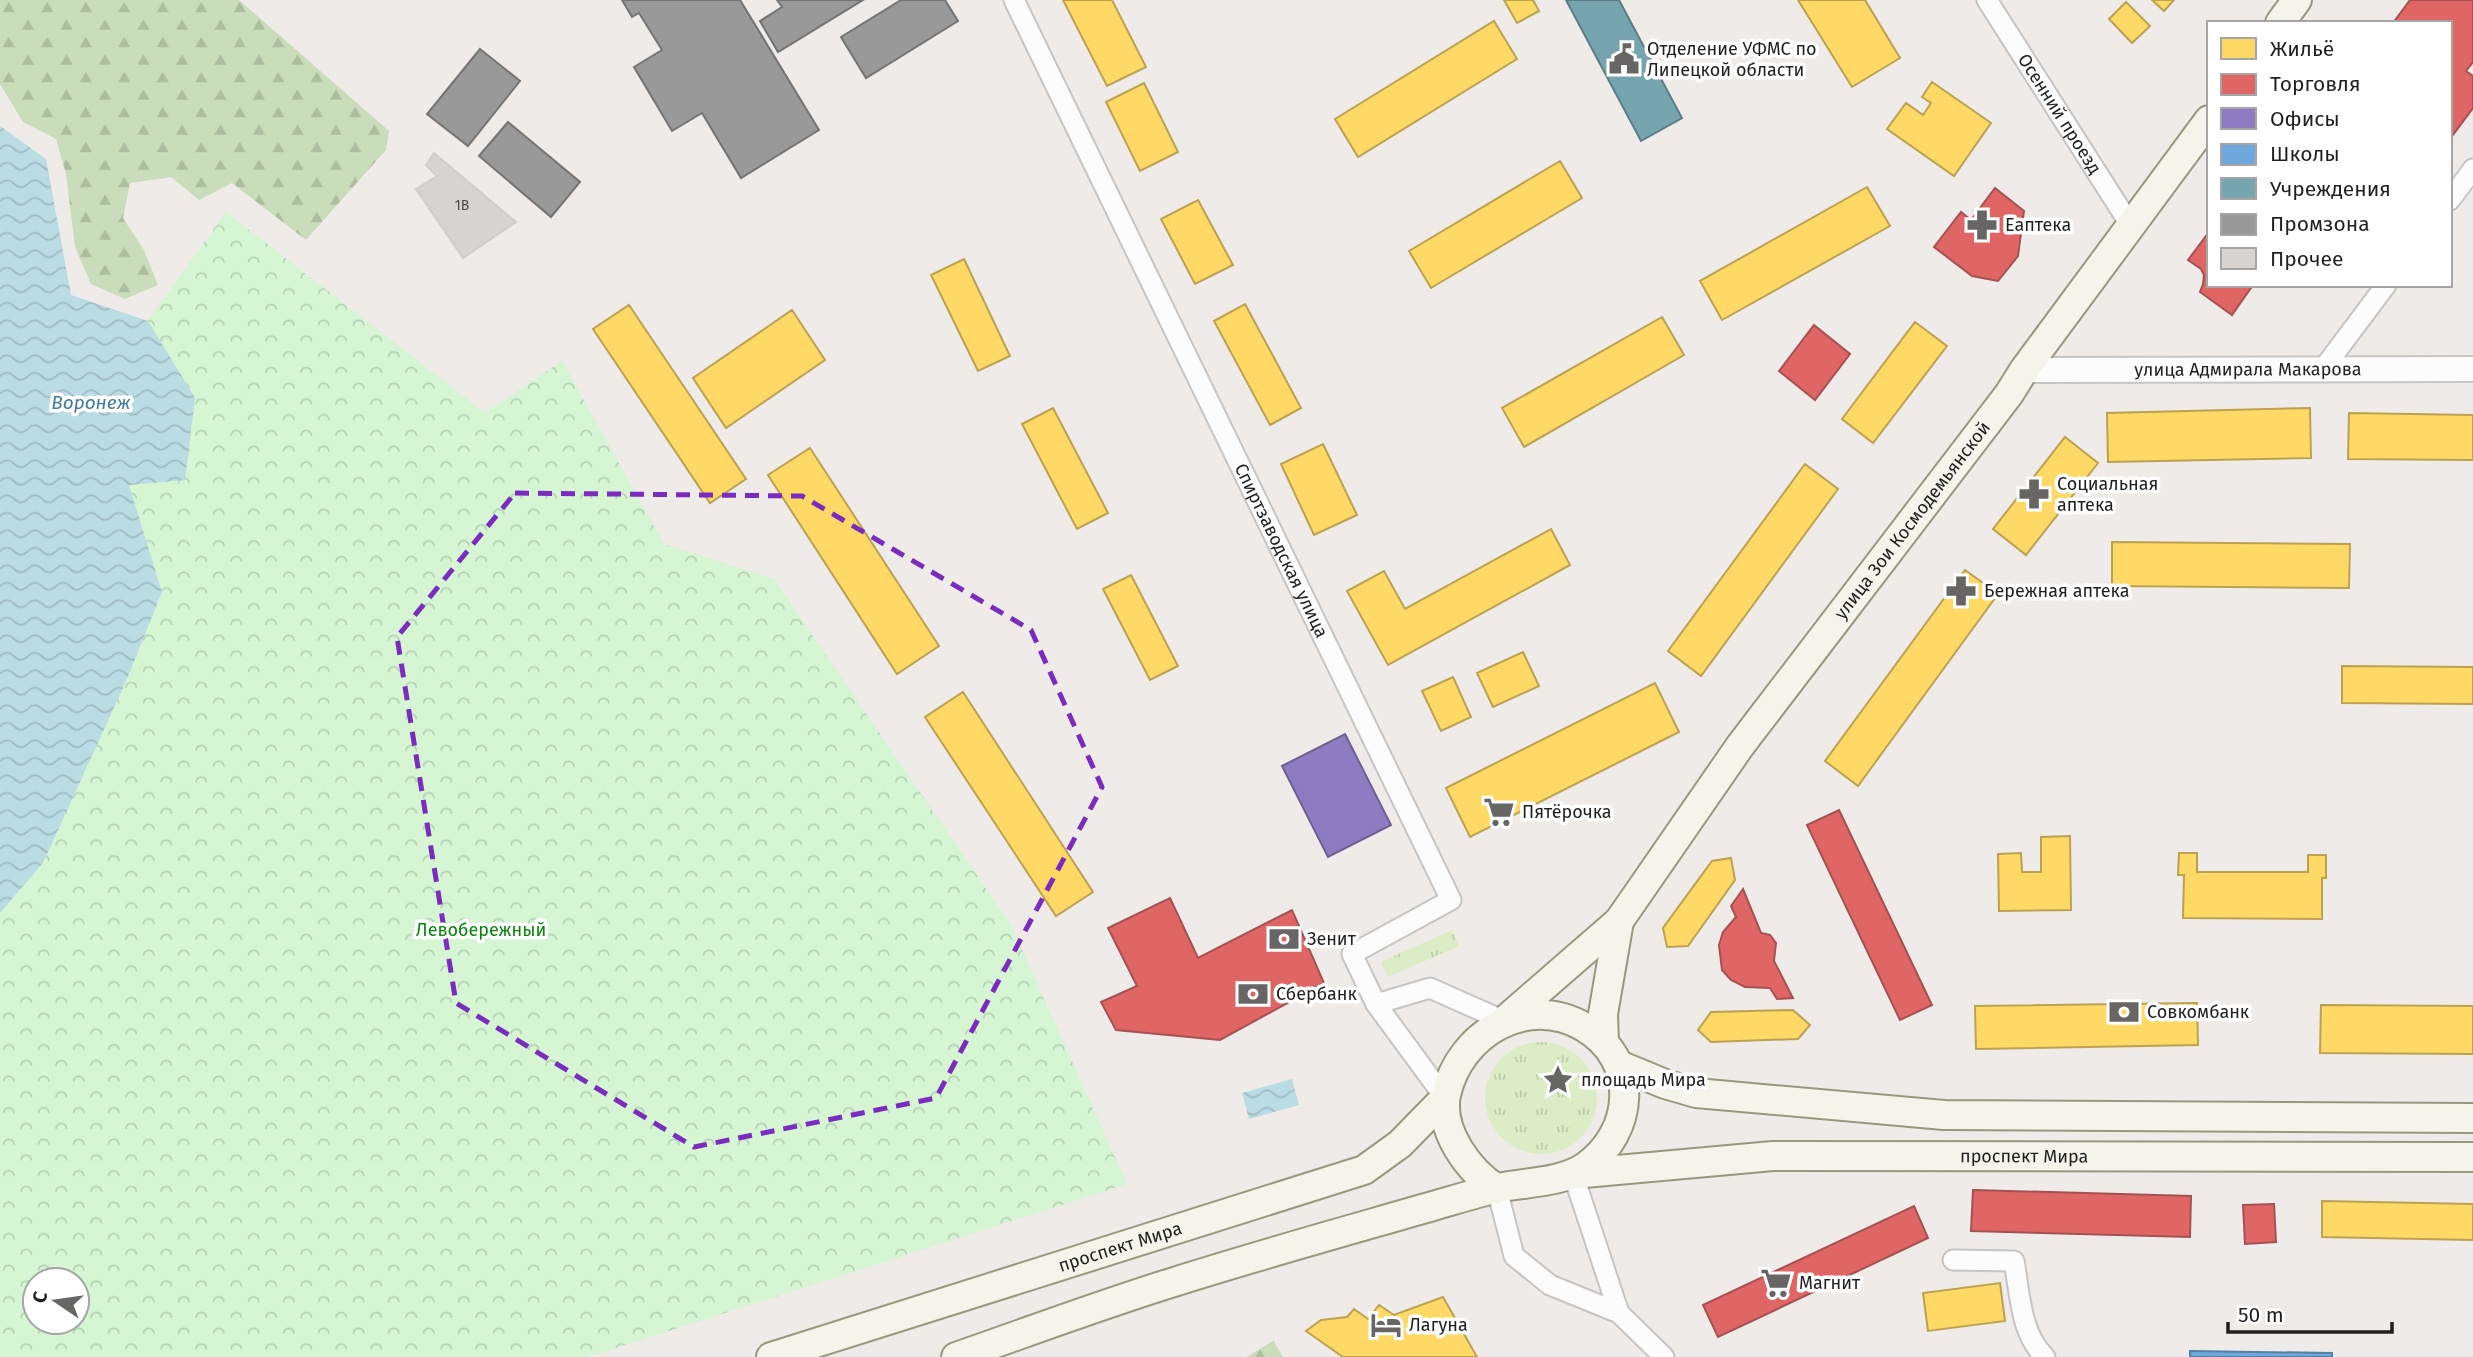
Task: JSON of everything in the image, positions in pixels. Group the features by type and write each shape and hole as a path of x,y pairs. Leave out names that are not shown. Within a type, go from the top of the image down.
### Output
{"main road":[{"path":"2281,21 2297,0"},
{"name":"улица Зои Космодемьянской","path":"1504,1021 1619,921 1740,746 2001,404 2207,123"},
{"name":"улица Зои Космодемьянской","path":"1612,1054 1603,1014 1619,921"},
{"path":"1497,1189 1483,1180 1460,1154 1448,1121 1445,1098 1466,1053 1492,1028 1504,1021 1534,1015 1558,1018 1583,1026 1612,1054 1665,1084 1696,1093 1944,1115 2473,1118"},
{"path":"956,1357 1172,1282 1497,1189 1573,1174 1604,1149 1623,1116 1625,1090 1612,1054"},
{"name":"проспект Мира","path":"771,1357 1364,1170 1399,1144 1445,1098"},
{"name":"проспект Мира","path":"1573,1174 1773,1156 2473,1157"}],"street":[{"name":"Спиртзаводская улица","path":"1014,0 1451,900 1352,954 1376,1004"},
{"name":"Осенний проезд","path":"1987,0 2131,226"},
{"path":"2452,197 2473,169"},
{"path":"2323,369 2384,287"},
{"name":"улица Адмирала Макарова","path":"2024,370 2473,369"},
{"path":"1445,1098 1376,1004 1430,988 1504,1021"},
{"path":"1573,1174 1619,1313"},
{"path":"1497,1189 1514,1256 1550,1285 1619,1313 1664,1357"},
{"path":"1953,1260 2014,1261 2023,1318 2038,1350 2045,1357"}],"highlighted area":[{"path":"515,493 802,496 1031,630 1102,787 936,1098 694,1147 456,1003 397,637"}],"green space":[{"path":"0,0 239,0 389,131 386,150 306,240 232,183 199,200 171,177 130,183 123,218 144,250 158,285 125,299 91,284 75,247 66,174 56,139 23,122 0,84"},
{"name":"Левобережный","path":"226,212 485,413 562,361 664,544 774,579 1011,925 1127,1184 588,1357 0,1357 0,913 43,863 127,679 162,592 129,485 195,398 148,321"},
{"path":"1452,930 1459,946 1388,977 1381,962"},
{"path":"1541,1042 1562,1047 1580,1059 1592,1077 1597,1098 1592,1119 1580,1137 1562,1149 1541,1154 1520,1149 1502,1137 1490,1119 1485,1098 1490,1077 1502,1059 1520,1047"},
{"path":"1273,1341 1283,1357 1247,1357"}],"water":[{"name":"Воронеж","path":"0,126 46,159 71,295 148,321 195,398 185,480 129,485 162,592 127,679 43,863 0,913"},
{"path":"1292,1079 1299,1105 1249,1119 1242,1093"}],"building: Жильё":[{"path":"1063,0 1112,0 1146,67 1107,86"},
{"path":"1504,0 1533,0 1539,11 1517,23"},
{"path":"1798,0 1865,0 1900,58 1852,87"},
{"path":"2152,0 2174,0 2164,11"},
{"path":"2126,2 2150,26 2132,43 2109,19"},
{"path":"1494,21 1517,59 1358,157 1335,119"},
{"path":"1932,82 1991,123 1954,176 1887,129 1906,103 1923,115 1931,103 1922,97"},
{"path":"1144,83 1178,152 1140,171 1106,102"},
{"path":"1560,161 1582,198 1431,288 1409,251"},
{"path":"1867,187 1890,226 1722,320 1700,281"},
{"path":"1198,200 1233,265 1195,284 1161,219"},
{"path":"964,259 1010,356 978,371 931,275"},
{"path":"1245,304 1301,408 1270,425 1214,321"},
{"path":"629,305 746,479 710,503 593,329"},
{"path":"792,310 825,360 726,428 693,378"},
{"path":"1662,317 1684,355 1524,447 1502,408"},
{"path":"1915,322 1947,346 1873,443 1842,419"},
{"path":"1053,408 1108,513 1077,529 1022,424"},
{"path":"2310,408 2311,458 2108,462 2107,413"},
{"path":"2349,413 2473,415 2473,460 2348,459"},
{"path":"2065,437 2098,463 2026,555 1993,529"},
{"path":"1323,444 1357,515 1314,535 1281,464"},
{"path":"810,448 939,646 897,674 768,475"},
{"path":"1805,464 1838,489 1701,676 1668,651"},
{"path":"1551,529 1570,565 1388,665 1347,591 1384,571 1405,609"},
{"path":"2112,542 2350,544 2349,588 2112,586"},
{"path":"1965,570 1998,594 1858,786 1825,761"},
{"path":"1131,575 1178,666 1150,680 1103,589"},
{"path":"1523,652 1539,686 1493,707 1477,673"},
{"path":"2342,666 2473,667 2473,704 2342,703"},
{"path":"1453,677 1471,717 1441,731 1422,691"},
{"path":"1655,683 1679,732 1470,837 1446,788"},
{"path":"963,692 1093,892 1056,916 925,717"},
{"path":"2070,836 2071,910 1999,911 1998,854 2021,853 2022,872 2041,872 2041,837"},
{"path":"2179,853 2197,853 2197,872 2308,872 2308,855 2326,855 2326,878 2322,878 2322,919 2183,918 2184,875 2178,875"},
{"path":"1731,858 1735,880 1688,946 1667,947 1663,928 1712,861"},
{"path":"2197,1003 2198,1045 1976,1049 1975,1006"},
{"path":"2321,1005 2473,1006 2473,1054 2320,1053"},
{"path":"1793,1010 1810,1025 1798,1039 1711,1042 1698,1030 1711,1012"},
{"path":"2322,1201 2473,1204 2473,1240 2322,1237"},
{"path":"2000,1283 2005,1321 1928,1331 1923,1293"},
{"name":"Лагуна","path":"1443,1297 1477,1357 1343,1357 1306,1331 1321,1320 1347,1317 1354,1309 1368,1319 1379,1305 1394,1315"}],"building: Торговля":[{"path":"2410,0 2473,0 2473,62 2466,71 2473,76 2473,108 2452,136 2452,21 2394,21"},
{"path":"1995,188 2024,211 2018,256 1998,281 1972,276 1934,247 1961,212 1971,220"},
{"path":"2207,235 2207,287 2252,287 2232,315 2200,292 2204,275 2201,269 2188,260"},
{"path":"1814,325 1850,354 1815,400 1779,371"},
{"path":"1839,810 1932,1005 1900,1020 1807,825"},
{"path":"1743,889 1761,933 1770,935 1776,943 1774,961 1793,998 1777,999 1770,988 1745,987 1731,980 1722,970 1719,945 1723,932 1736,917 1731,906"},
{"path":"1170,898 1198,958 1292,910 1324,983 1220,1040 1116,1030 1101,1002 1137,986 1108,928"},
{"path":"1973,1190 2191,1196 2190,1237 1971,1231"},
{"path":"2274,1204 2276,1242 2245,1244 2243,1205"},
{"path":"1914,1206 1928,1238 1718,1337 1703,1305"}],"building: Офисы":[{"path":"1345,734 1391,825 1328,857 1282,766"}],"building: Школы":[{"path":"2190,1351 2332,1353 2332,1357 2190,1357"}],"building: Учреждения":[{"name":"Отделение УФМС по Липецкой области","path":"1566,0 1619,0 1682,118 1641,141"}],"building: Промзона":[{"path":"622,0 740,0 819,130 741,178 702,113 672,131 634,67 662,50 639,13 632,17"},
{"path":"777,0 863,0 778,52 760,21 782,7"},
{"path":"901,0 945,0 958,21 866,78 841,37"},
{"path":"480,49 520,81 468,146 427,114"},
{"path":"508,122 580,182 551,217 479,156"}],"building: Прочее":[{"path":"434,153 516,222 463,258 416,189 437,176 426,165"}],"place":[{"name":"Отделение УФМС по Липецкой области","path":"1624,59"},
{"name":"Еаптека","path":"1982,225"},
{"name":"Социальная аптека","path":"2034,494"},
{"name":"Бережная аптека","path":"1961,591"},
{"name":"Пятёрочка","path":"1499,812"},
{"name":"Зенит","path":"1284,939"},
{"name":"Сбербанк","path":"1253,994"},
{"name":"Совкомбанк","path":"2124,1012"},
{"name":"площадь Мира","path":"1558,1080"},
{"name":"Магнит","path":"1776,1283"},
{"name":"Лагуна","path":"1386,1325"}]}
